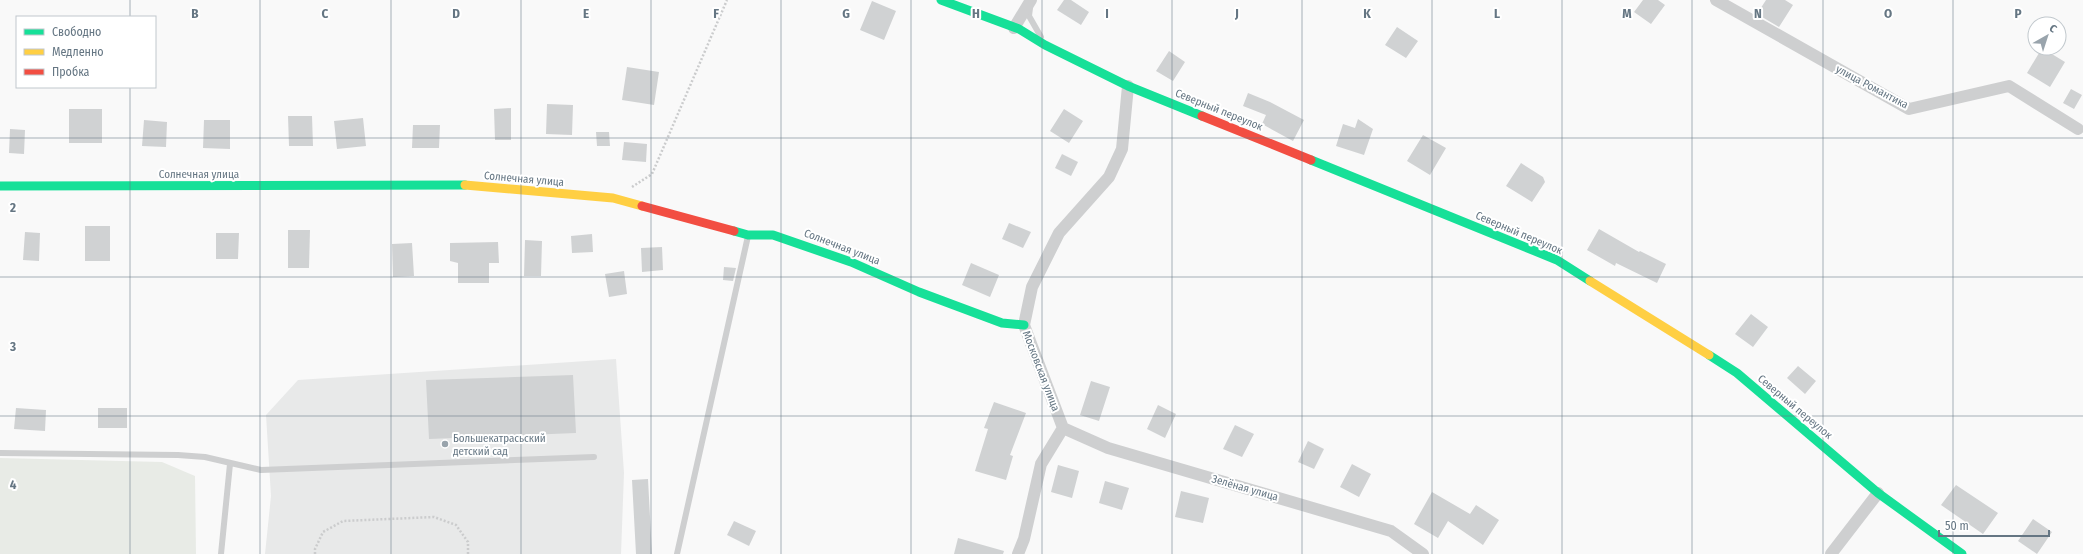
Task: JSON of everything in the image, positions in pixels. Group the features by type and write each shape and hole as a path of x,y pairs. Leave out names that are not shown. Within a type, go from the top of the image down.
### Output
{"street":[{"name":"Северный переулок","path":"941,0 1019,29 1045,45 1128,86 1557,260 1737,373 1878,494 1962,554"},
{"name":"улица Романтика","path":"1716,0 1909,109 2009,86 2078,129"},
{"path":"1014,28 1031,1"},
{"name":"Московская улица","path":"1063,428 1024,325 1032,288 1059,234 1109,177 1122,149 1128,86"},
{"name":"Солнечная улица","path":"0,186 460,185 613,198 748,235 773,235 851,262 919,292 1002,322 1024,325"},
{"path":"1018,554 1024,540 1041,464 1063,428"},
{"name":"Зелёная улица","path":"1063,428 1108,448 1391,531 1423,554"},
{"path":"1831,554 1878,494"}],"lane":[{"path":"1031,1 1029,16 1045,45"},
{"path":"677,554 748,235"},
{"path":"0,453 178,455 205,457 261,470 308,470 594,457"},
{"path":"221,554 230,464"}],"path":[{"path":"613,198 652,174 727,0"},
{"path":"315,554 315,549 323,532 343,521 434,517 456,525 468,542 468,554"}],"shaded area":[{"name":"Большекатрасьский детский сад","path":"616,359 624,473 621,554 265,554 271,496 266,415 298,380"},
{"path":"0,458 162,462 195,476 196,554 0,554"}],"building":[{"path":"1064,0 1071,0 1089,12 1081,25 1057,10"},
{"path":"1643,0 1658,0 1665,5 1651,24 1634,12"},
{"path":"1766,0 1785,0 1793,5 1779,27 1757,14"},
{"path":"872,1 896,11 884,40 860,30"},
{"path":"1397,27 1418,41 1406,58 1385,45"},
{"path":"1169,51 1185,62 1173,81 1156,71"},
{"path":"2037,56 2055,56 2065,62 2050,87 2027,73"},
{"path":"627,67 659,72 654,105 622,100"},
{"path":"2071,89 2082,95 2074,109 2063,103"},
{"path":"1248,93 1270,102 1304,120 1293,141 1262,124 1266,115 1243,106"},
{"path":"547,104 573,105 572,135 546,134"},
{"path":"511,108 511,140 495,140 494,109"},
{"path":"69,109 102,109 102,143 69,143"},
{"path":"1064,109 1083,121 1069,143 1050,131"},
{"path":"288,116 312,116 313,146 289,146"},
{"path":"363,118 366,146 337,149 334,121"},
{"path":"1358,119 1373,129 1364,155 1336,146 1343,124 1355,128"},
{"path":"144,120 167,122 166,147 142,146"},
{"path":"204,120 230,120 230,149 203,148"},
{"path":"413,125 440,125 439,148 412,148"},
{"path":"10,129 25,130 24,154 9,153"},
{"path":"596,132 609,132 610,146 597,146"},
{"path":"1423,135 1446,148 1430,175 1407,161"},
{"path":"624,142 647,144 646,162 622,160"},
{"path":"1062,154 1078,162 1071,176 1055,168"},
{"path":"1521,163 1543,177 1545,182 1532,202 1506,186"},
{"path":"1009,223 1031,232 1023,248 1002,239"},
{"path":"85,226 110,226 110,261 85,261"},
{"path":"1599,229 1639,252 1640,251 1666,264 1657,283 1616,263 1615,266 1587,250"},
{"path":"288,230 310,230 309,268 288,268"},
{"path":"25,232 40,233 39,261 23,260"},
{"path":"216,233 239,233 238,259 216,259"},
{"path":"592,234 593,252 572,253 571,236"},
{"path":"525,240 542,241 541,276 524,276"},
{"path":"498,242 499,263 489,263 489,283 458,283 458,263 450,261 450,243"},
{"path":"412,243 414,276 393,277 392,244"},
{"path":"662,247 663,270 642,272 641,248"},
{"path":"971,263 999,275 990,297 962,285"},
{"path":"724,267 736,268 733,281 723,280"},
{"path":"624,271 627,294 609,297 605,274"},
{"path":"1751,314 1768,327 1753,347 1735,334"},
{"path":"1798,366 1816,381 1805,394 1787,378"},
{"path":"573,375 576,433 429,439 426,380"},
{"path":"1091,381 1110,387 1099,421 1080,415"},
{"path":"994,402 1026,413 1010,455 1013,456 1006,480 975,471 988,429 984,428"},
{"path":"1158,405 1176,414 1165,438 1147,429"},
{"path":"16,408 46,410 45,431 14,429"},
{"path":"98,408 127,408 127,428 98,428"},
{"path":"1235,425 1254,434 1242,457 1223,449"},
{"path":"1308,441 1324,449 1314,469 1298,462"},
{"path":"1352,464 1371,474 1359,497 1340,487"},
{"path":"1058,465 1079,471 1072,498 1051,492"},
{"path":"648,479 652,554 636,554 632,480"},
{"path":"1105,481 1129,488 1122,510 1099,503"},
{"path":"1956,485 1998,513 1983,534 1941,505"},
{"path":"1181,491 1209,498 1203,523 1175,517"},
{"path":"1432,492 1470,514 1476,505 1499,520 1483,545 1448,521 1438,538 1414,524"},
{"path":"2033,519 2052,532 2037,554 2018,541"},
{"path":"734,521 756,531 749,546 727,535"},
{"path":"958,538 1004,551 1003,554 954,554"}],"traffic: fast":[{"path":"941,0 1019,29 1045,45 1128,86 1202,116"},
{"path":"1311,160 1557,260 1590,281"},
{"path":"0,186 465,185"},
{"path":"734,231 748,235 773,235 851,262 919,292 1002,323 1024,325"},
{"path":"1709,355 1737,373 1878,493 1962,554"}],"traffic: slow":[{"path":"465,185 613,198 642,206"},
{"path":"1590,281 1709,355"}],"traffic: jam":[{"path":"1202,116 1311,160"},
{"path":"642,206 734,231"}],"place":[{"name":"Большекатрасьский детский сад","path":"445,444"}]}
